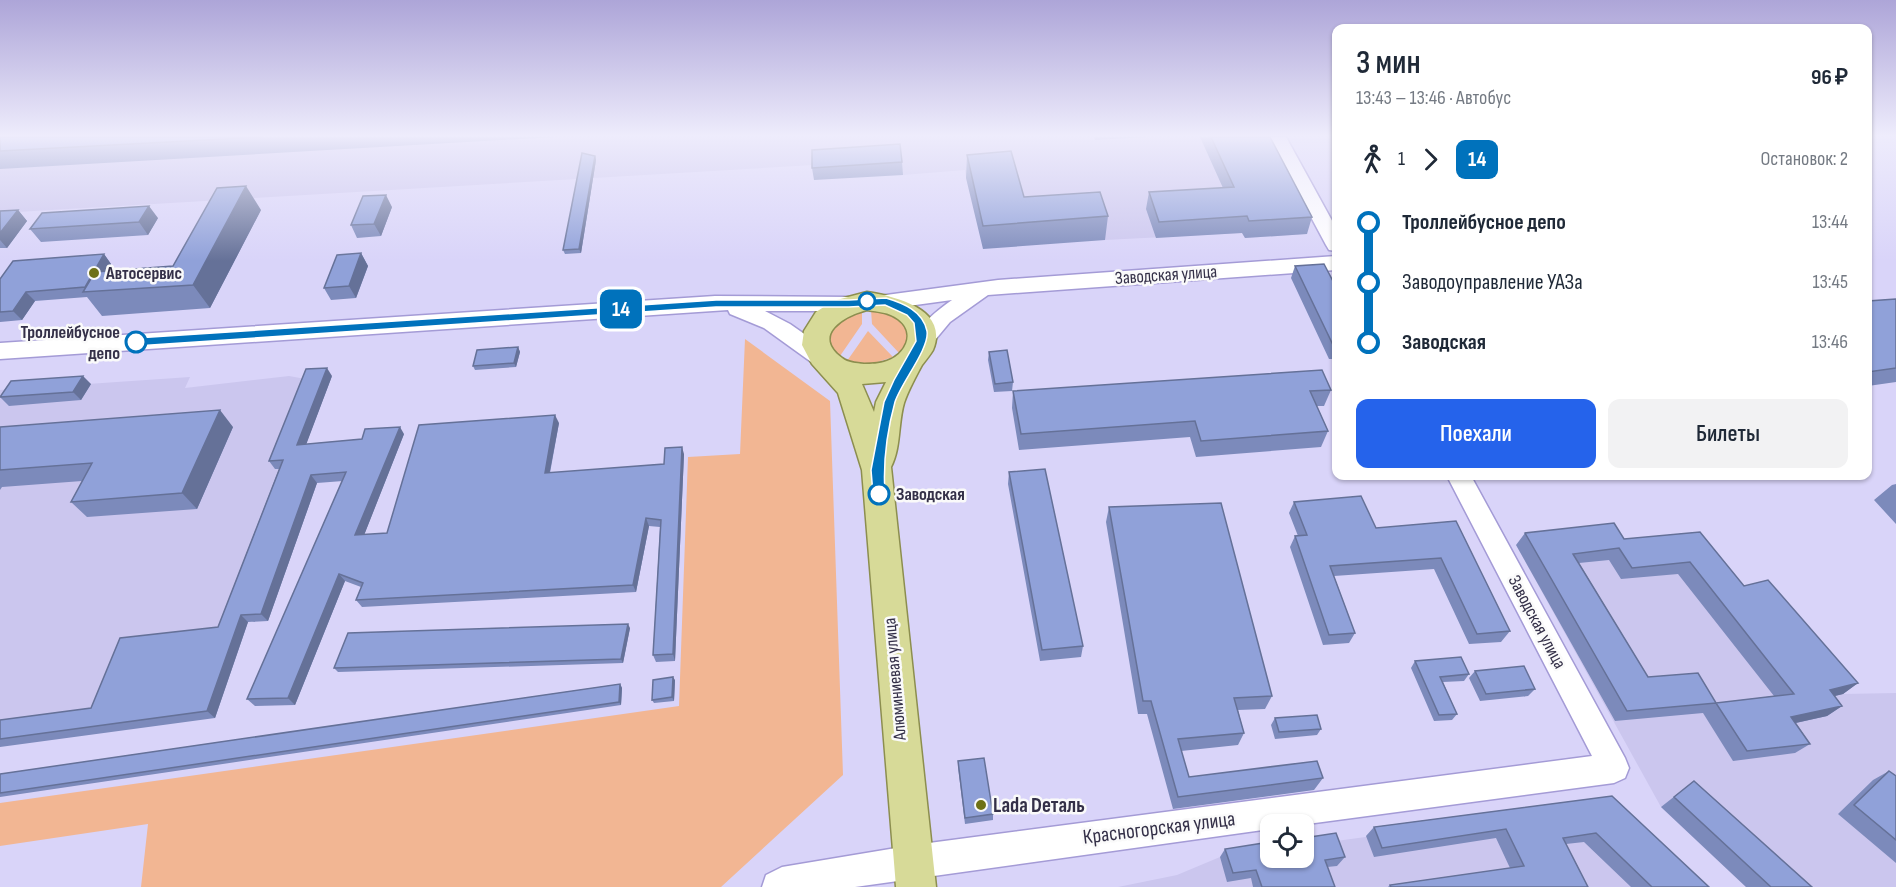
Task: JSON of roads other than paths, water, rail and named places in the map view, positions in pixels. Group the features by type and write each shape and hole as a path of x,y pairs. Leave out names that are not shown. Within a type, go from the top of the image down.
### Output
{"main road":[{"path":"886,302 910,313 918,322 922,332 916,350 890,402 877,470 850,388 826,361 816,343 820,324 827,316 849,304 886,302"},
{"path":"826,361 849,373 876,374 889,372 916,350"},
{"name":"Алюминиевая улица","path":"877,470 915,874"}],"street":[{"path":"1301,178 1332,233"},
{"name":"Заводская улица","path":"996,288 1332,263"},
{"path":"886,302 996,288"},
{"path":"916,350 932,326 953,309 968,299 996,288"},
{"path":"0,351 716,303 849,304"},
{"path":"716,303 756,314 792,335 826,361"},
{"name":"Заводская улица","path":"1461,480 1614,768"},
{"name":"Красногорская улица","path":"778,887 782,883 915,874 1614,768"}],"place":[{"name":"Автосервис","path":"94,273"},
{"name":"Троллейбусное депо","path":"136,342"},
{"name":"Заводская","path":"879,494"},
{"name":"Lada Dеталь","path":"981,805"}]}
